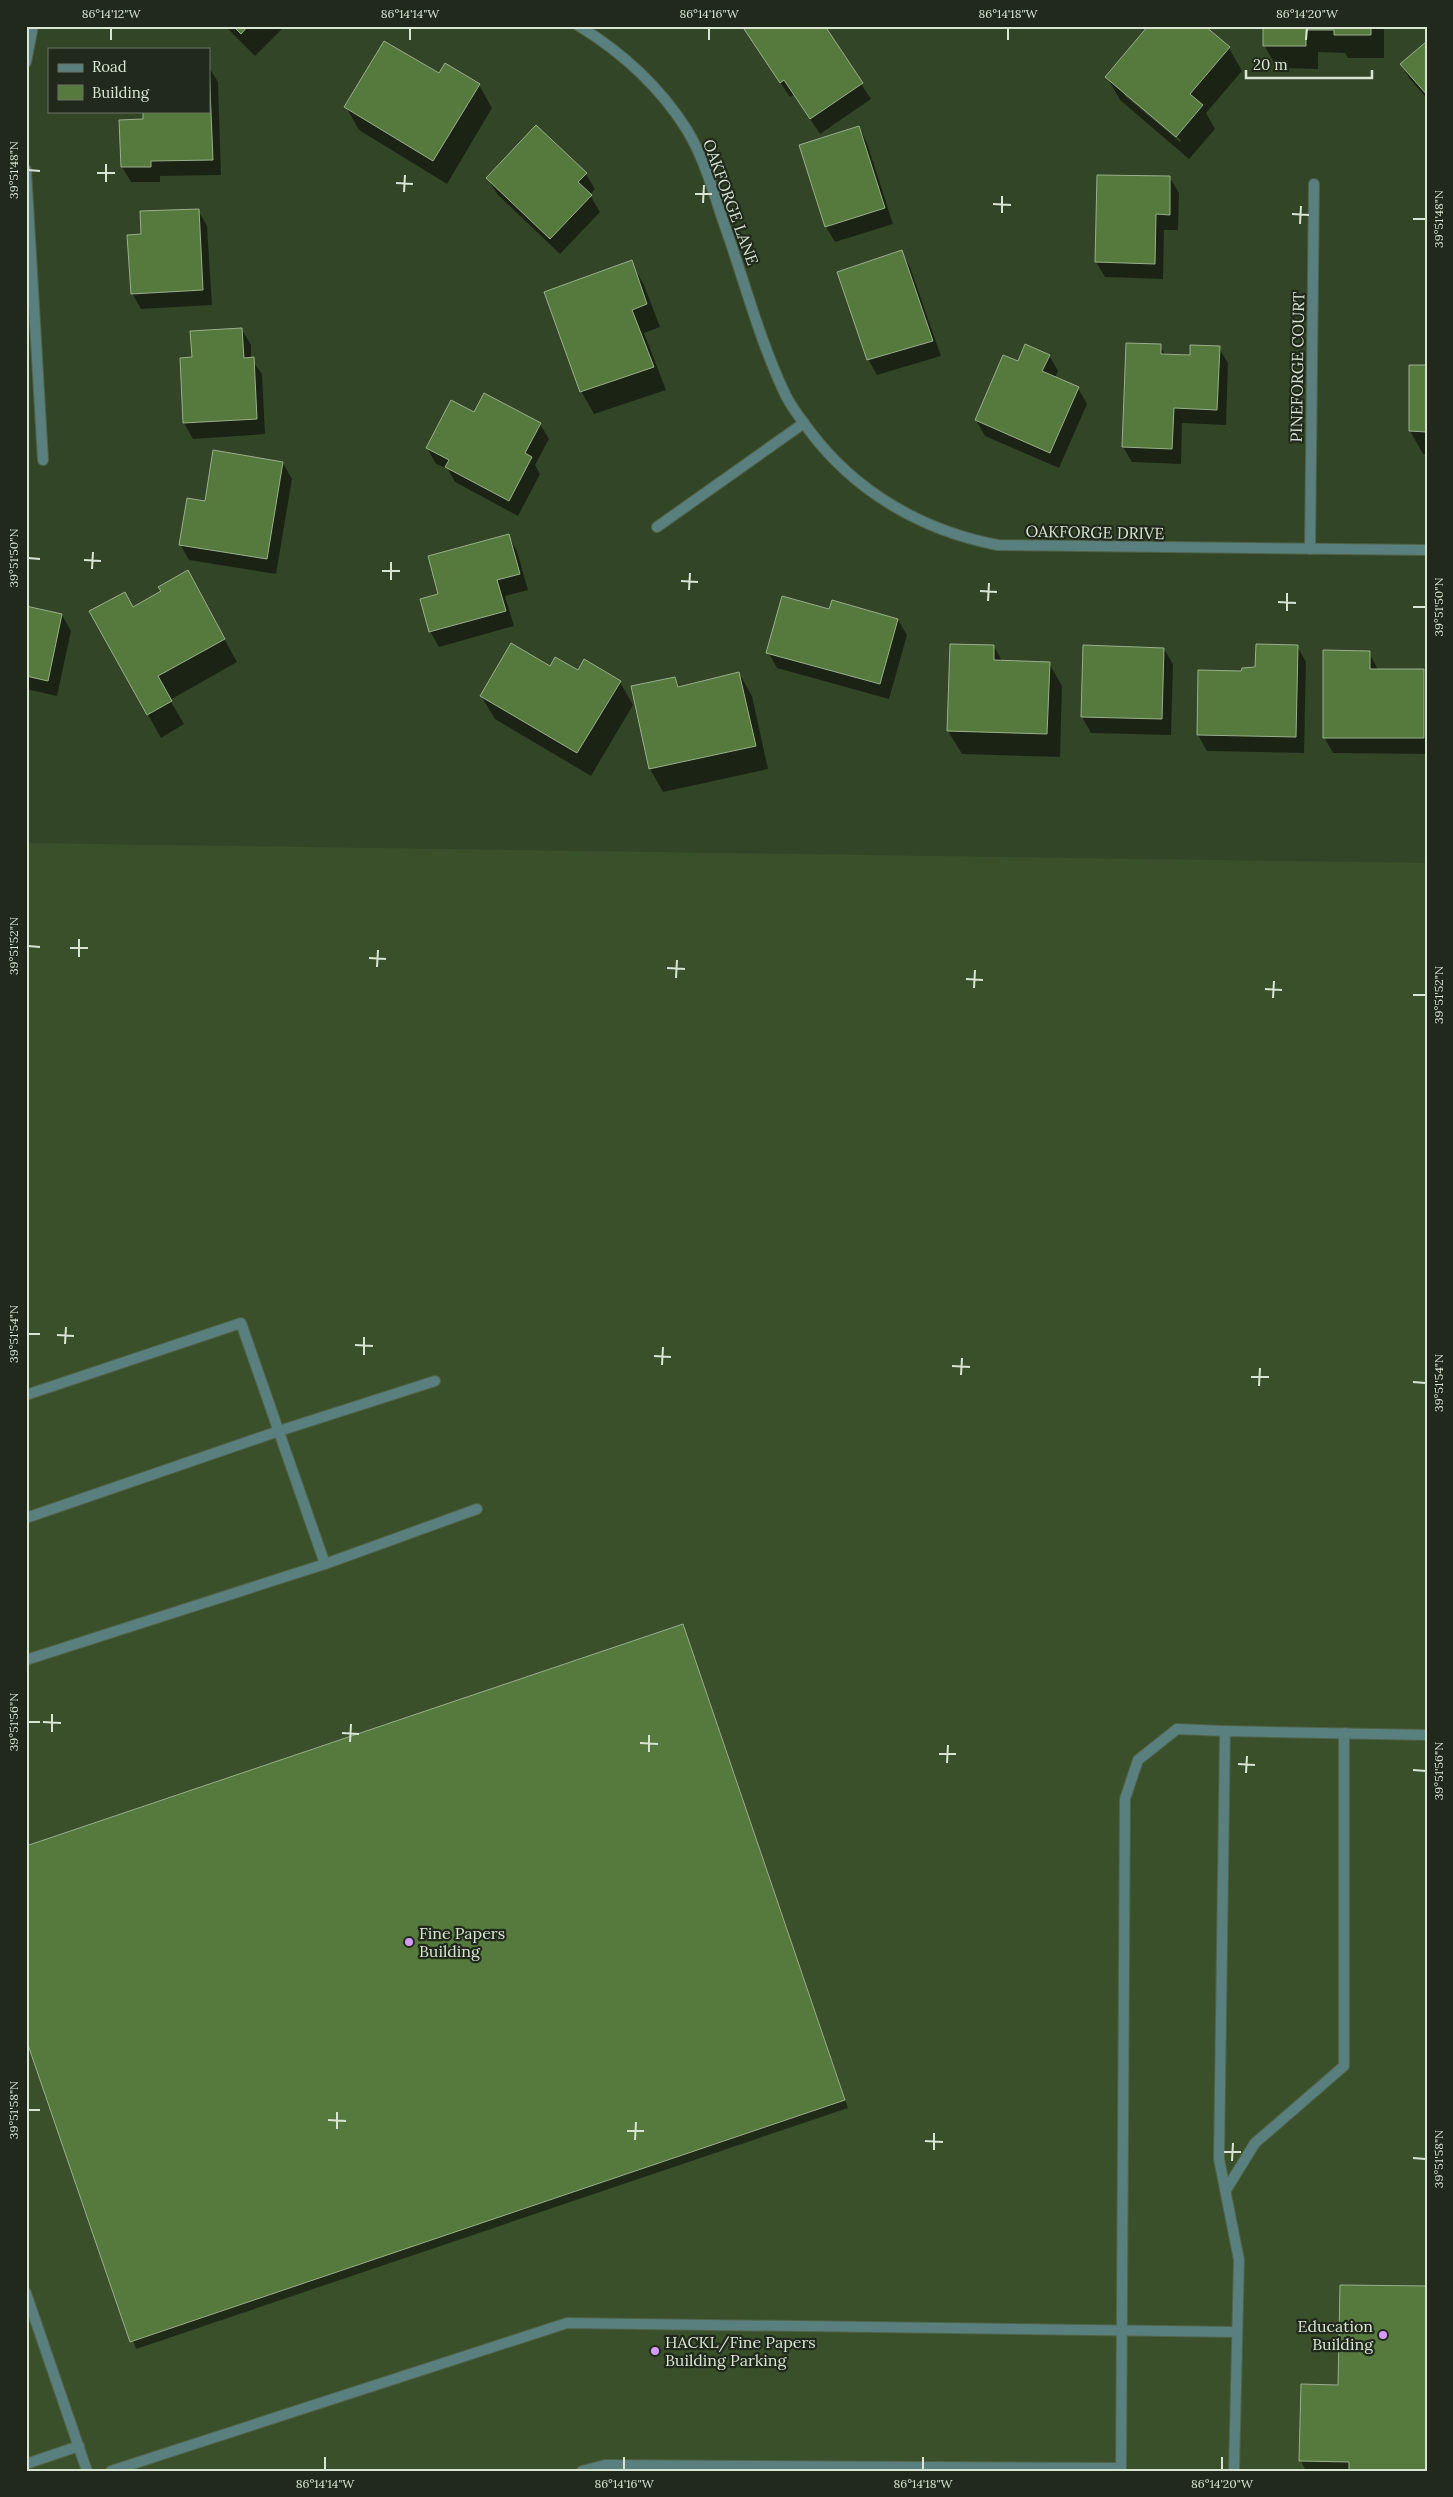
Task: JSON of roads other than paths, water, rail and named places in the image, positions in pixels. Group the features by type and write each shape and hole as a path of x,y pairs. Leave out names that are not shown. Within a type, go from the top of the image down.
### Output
{"street":[{"path":"26,62 33,26"},
{"name":"OAKFORGE LANE","path":"579,26 639,70 666,100 688,132 705,171 776,375 787,398 804,423"},
{"path":"26,170 43,460"},
{"name":"PINEFORGE COURT","path":"1310,549 1314,184"},
{"path":"657,527 804,423"},
{"name":"OAKFORGE DRIVE","path":"804,423 828,456 857,482 923,522 960,537 998,545 1037,547 1427,550"},
{"path":"26,1395 241,1323 325,1564"},
{"path":"26,1518 279,1431 435,1381"},
{"path":"26,1660 325,1564 477,1509"},
{"path":"582,2471 605,2465 1121,2470 1125,1799 1138,1760 1176,1729 1427,1735"},
{"path":"1225,1730 1219,2159 1239,2260 1234,2471"},
{"path":"1226,2190 1255,2143 1344,2066 1344,1733"},
{"path":"26,2293 87,2471"},
{"path":"111,2471 567,2323 1237,2332"},
{"path":"26,2464 79,2446"}],"place":[{"name":"Fine Papers Building","path":"409,1942"},
{"name":"Education Building","path":"1383,2335"},
{"name":"HACKL/Fine Papers Building Parking","path":"655,2351"}]}
